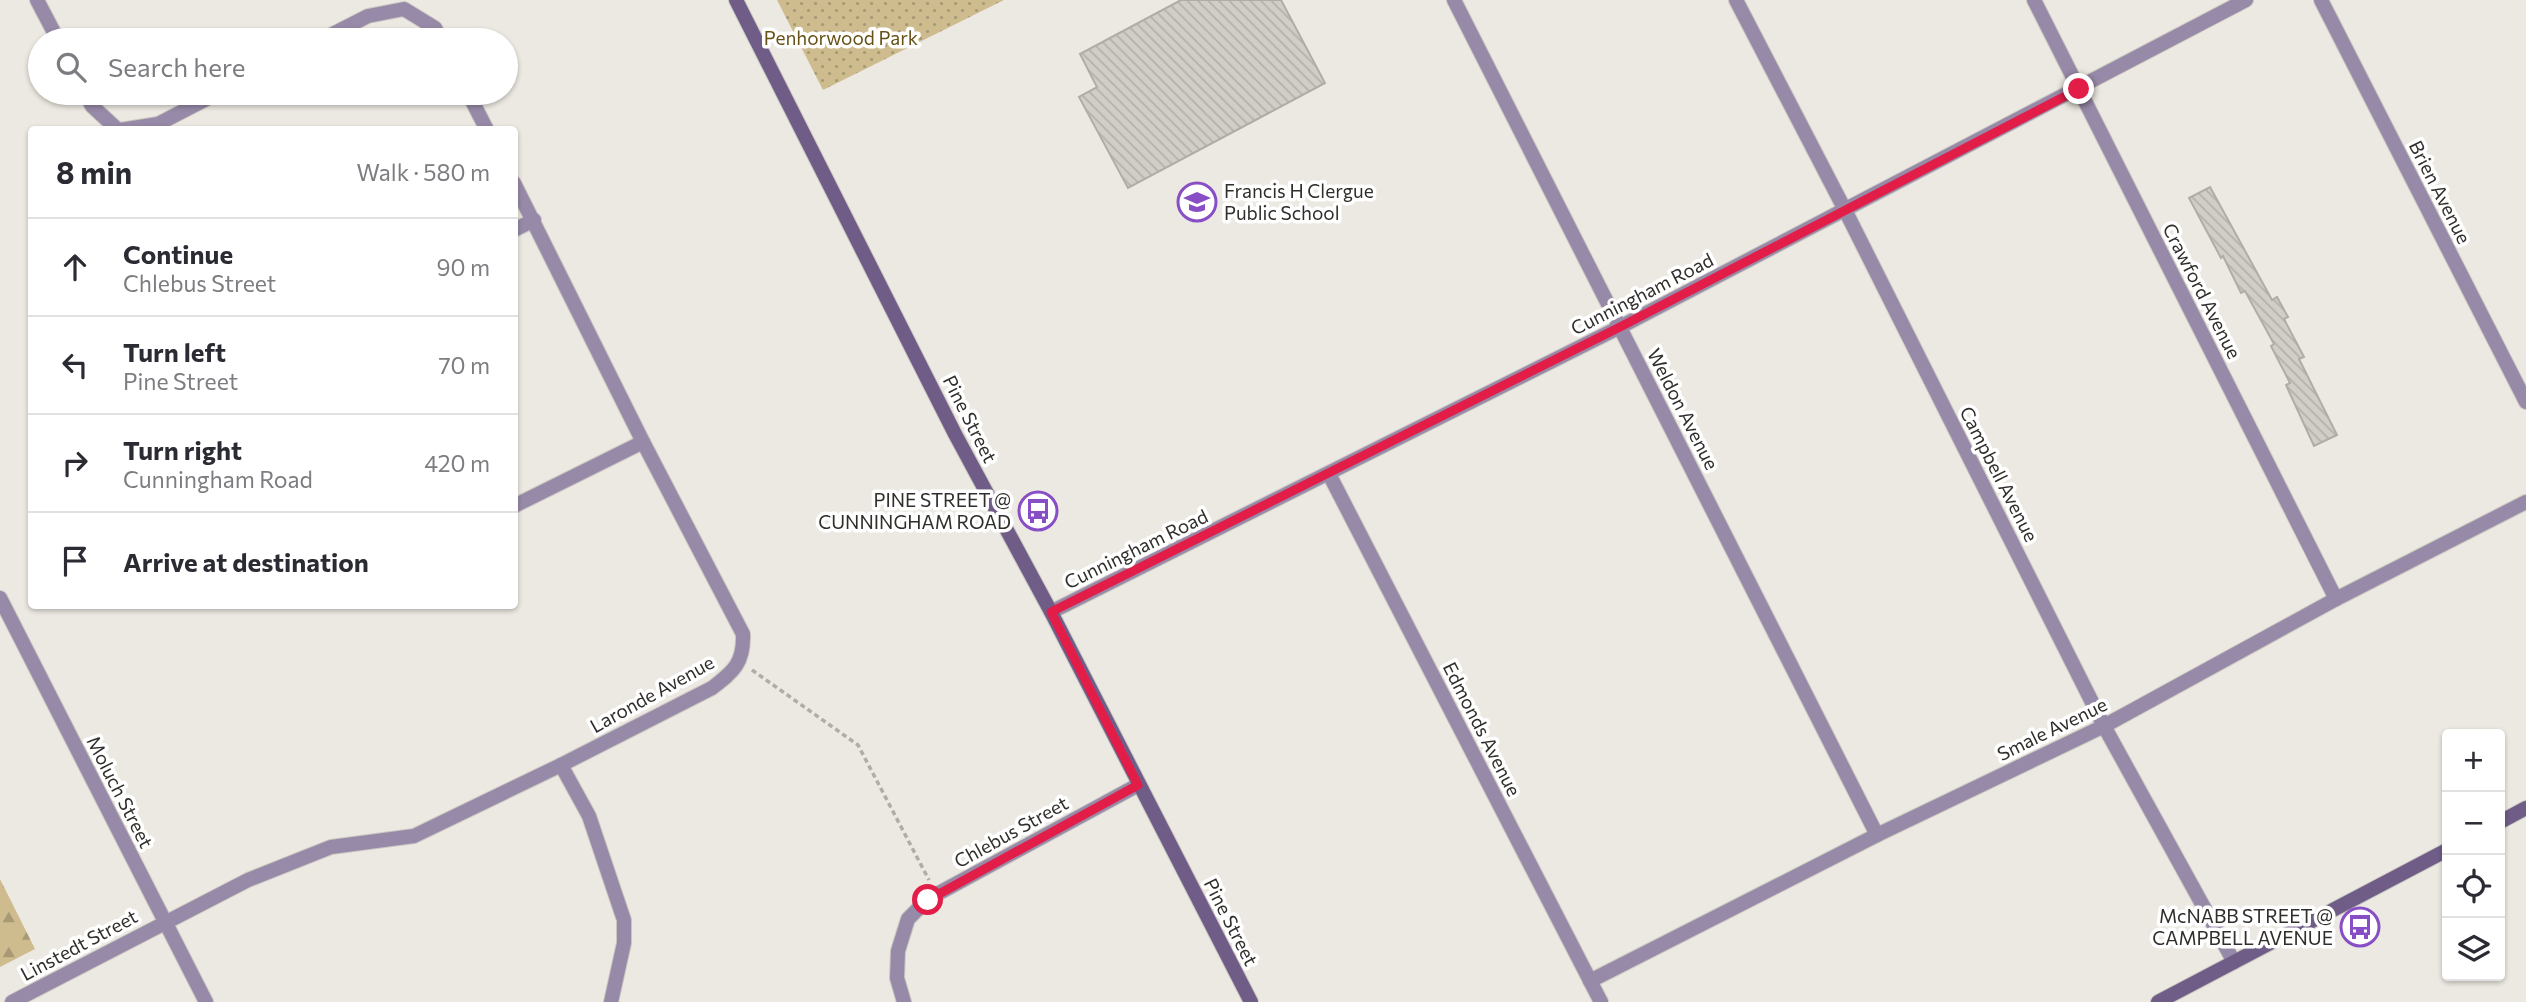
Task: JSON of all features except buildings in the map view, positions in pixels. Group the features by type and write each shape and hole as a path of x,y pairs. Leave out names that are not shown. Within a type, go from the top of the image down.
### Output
{"street":[{"path":"37,0 52,28"},
{"name":"Pine Street","path":"736,0 955,434 1051,612 1251,1002"},
{"name":"Weldon Avenue","path":"1454,0 1877,835"},
{"name":"Campbell Avenue","path":"1736,0 2104,726 2234,962"},
{"name":"Crawford Avenue","path":"2034,0 2336,599"},
{"name":"Cunningham Road","path":"1051,612 1620,327 2246,0"},
{"name":"Brien Avenue","path":"2321,0 2526,402"},
{"path":"344,28 368,16 404,9 435,28"},
{"path":"91,105 114,126"},
{"path":"145,126 158,124 195,105"},
{"path":"474,105 485,126"},
{"name":"Laronde Avenue","path":"164,922 248,880 331,847 414,836 712,688 741,661 743,634 643,442 518,190"},
{"path":"518,228 534,220"},
{"path":"518,504 643,442"},
{"name":"Edmonds Avenue","path":"1329,474 1601,1002"},
{"name":"Smale Avenue","path":"1590,981 1877,835 2104,726 2336,599 2526,502"},
{"name":"Moluch Street","path":"0,598 206,1002"},
{"path":"561,765 589,816 624,920 624,943 611,1002"},
{"name":"Chlebus Street","path":"904,1002 897,978 898,951 908,919 928,900 1138,785"},
{"path":"2505,819 2526,808"},
{"path":"2158,1002 2442,853"},
{"name":"Linstedt Street","path":"12,1002 164,922"}],"path":[{"path":"741,661 858,745 937,894"}],"green space":[{"name":"Penhorwood Park","path":"777,0 1004,0 823,90"},
{"path":"0,879 35,949 0,967"}],"place":[{"name":"Francis H Clergue Public School","path":"1197,202"},
{"name":"PINE STREET @ CUNNINGHAM ROAD","path":"1038,511"},
{"name":"McNABB STREET @ CAMPBELL AVENUE","path":"2360,927"}],"route":[{"path":"928,900 1138,785 1051,612 1620,327 2079,89"}]}
